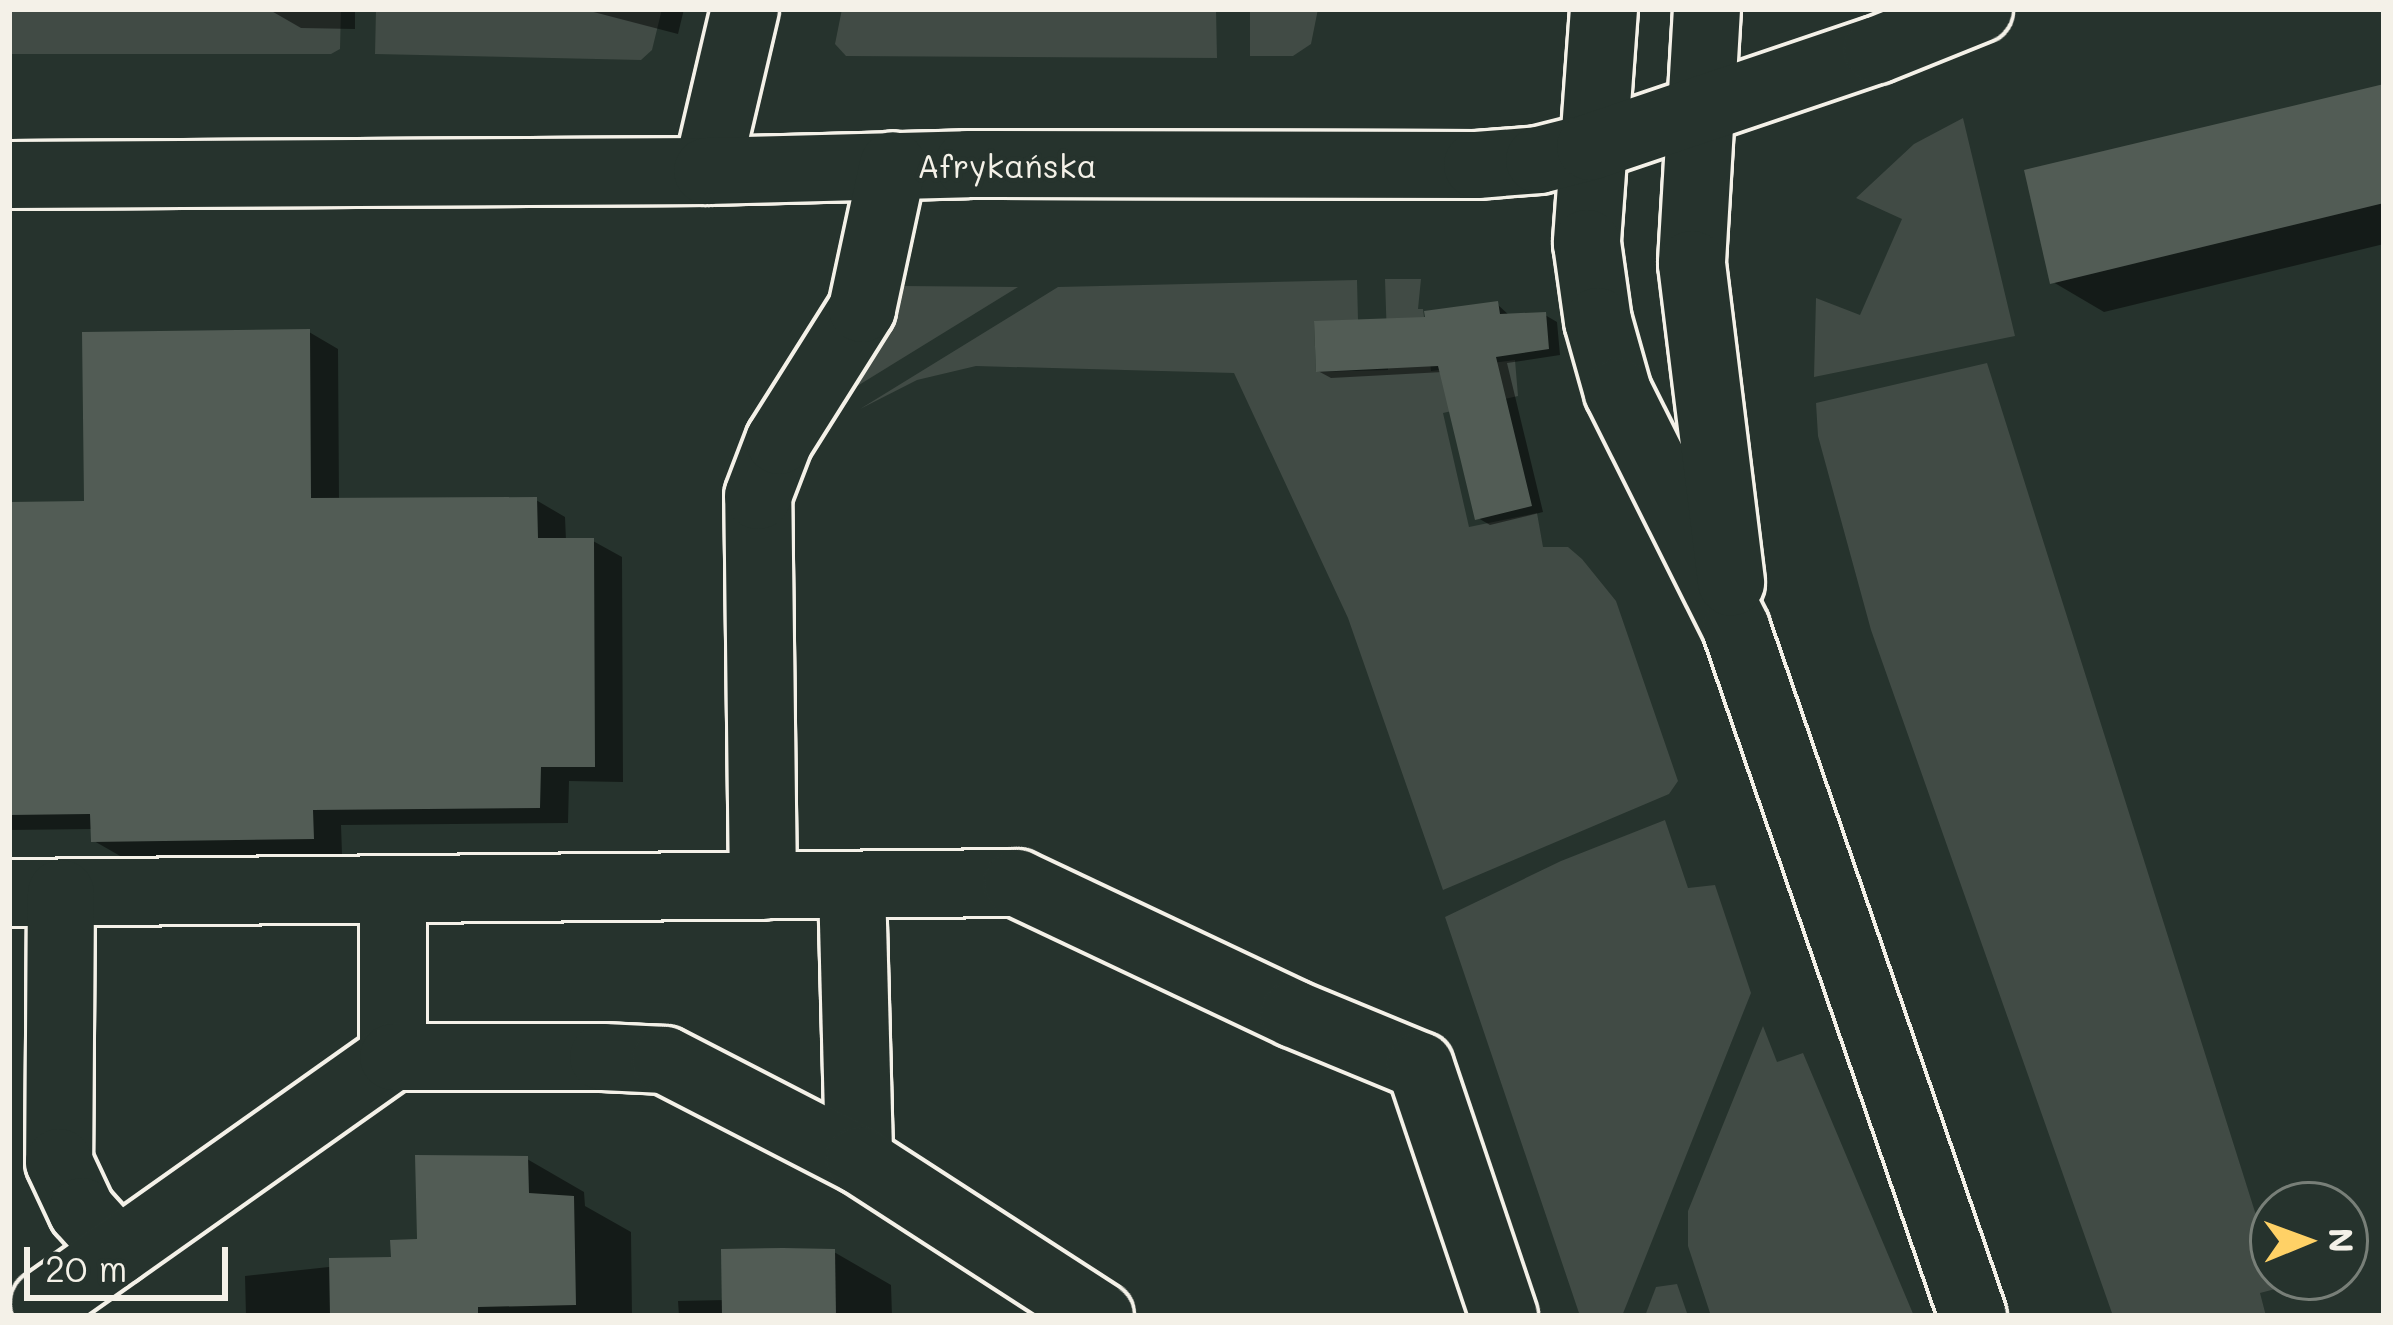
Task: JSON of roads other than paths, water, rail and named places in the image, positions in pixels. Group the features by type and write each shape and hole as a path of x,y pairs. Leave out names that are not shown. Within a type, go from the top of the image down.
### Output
{"street":[{"path":"707,171 745,9"},
{"path":"1604,9 1590,147 1587,243 1598,320 1618,392 1736,628 1973,1316"},
{"path":"1707,9 1697,112 1692,264 1736,628"},
{"name":"Afrykańska","path":"9,175 707,171 892,165 1426,169 1539,160 1697,112 1979,9"},
{"path":"763,886 758,496 779,441 862,309 892,165"},
{"path":"118,1251 82,1210 58,1162 35,893 1017,883 1294,1014 1420,1066 1504,1316"},
{"path":"851,885 859,1160"},
{"path":"393,1057 394,889"},
{"path":"45,1303 393,1057 665,1060 859,1160 1100,1316"}]}
